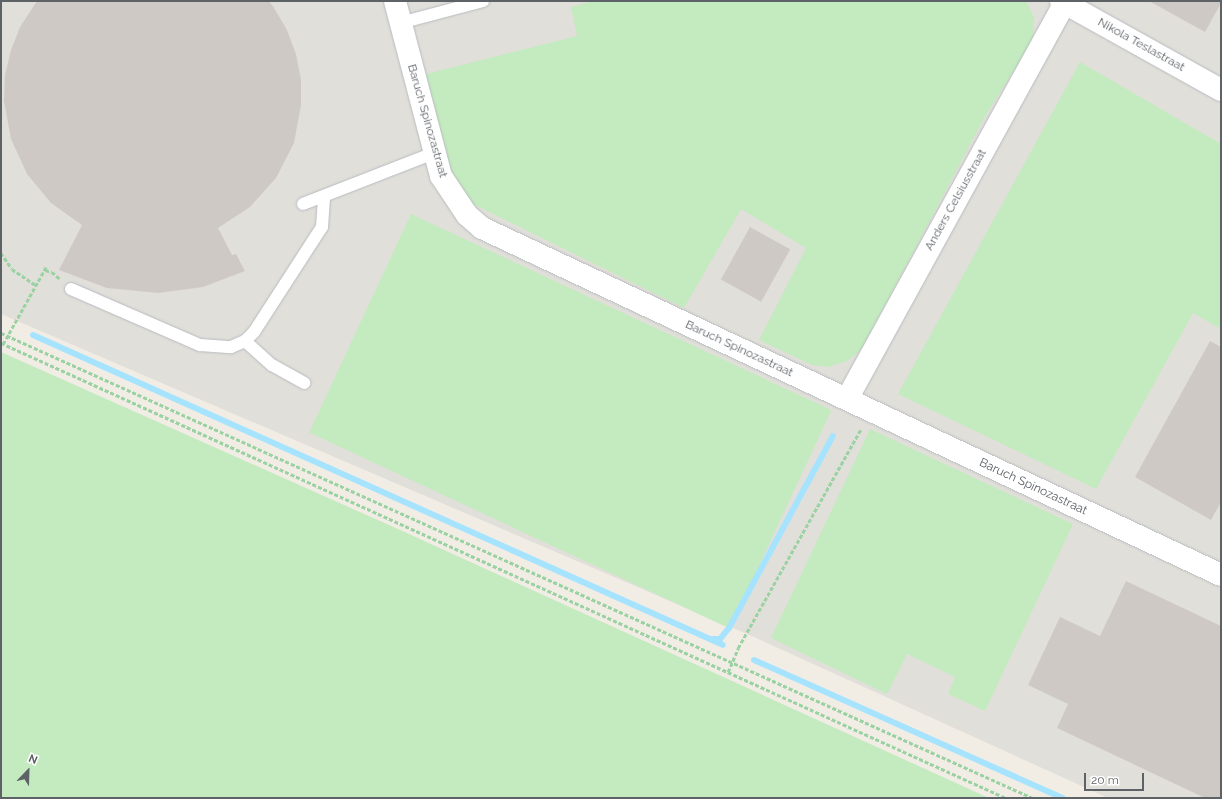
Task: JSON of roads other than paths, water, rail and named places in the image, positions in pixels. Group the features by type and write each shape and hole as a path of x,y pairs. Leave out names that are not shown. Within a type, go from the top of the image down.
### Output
{"street":[{"name":"Baruch Spinozastraat","path":"395,1 441,176 454,198 467,215 482,228 1221,575"},
{"name":"Nikola Teslastraat","path":"1064,2 1221,90"},
{"name":"Anders Celsiusstraat","path":"847,399 1064,2"}],"lane":[{"path":"400,23 483,1"},
{"path":"303,204 434,153"},
{"path":"71,289 200,345 231,347 244,341 254,332 322,227 324,197"},
{"path":"244,341 272,365 304,383"}],"waterway":[{"path":"33,335 723,645"},
{"path":"711,639 720,639 729,628 833,436"},
{"path":"754,660 1062,798"}]}
